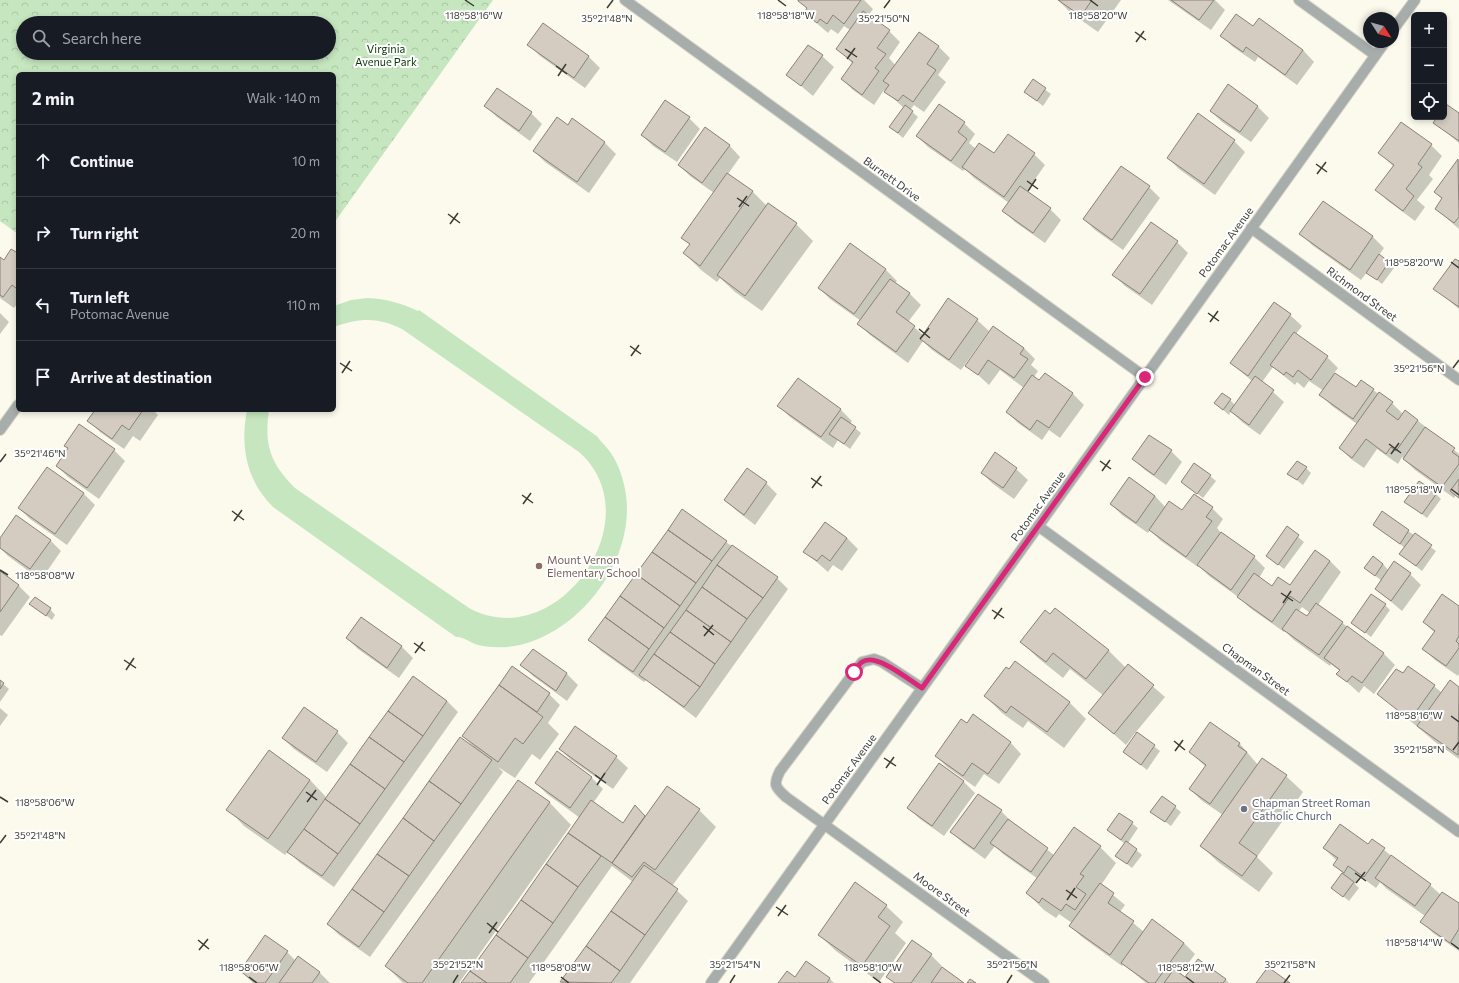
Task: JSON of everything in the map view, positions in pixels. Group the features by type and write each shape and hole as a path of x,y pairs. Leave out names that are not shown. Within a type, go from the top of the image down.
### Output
{"street":[{"name":"Burnett Drive","path":"625,0 1145,377"},
{"path":"1299,0 1375,55"},
{"path":"1399,22 1415,0"},
{"name":"Potomac Avenue","path":"711,983 1380,48"},
{"name":"Richmond Street","path":"1251,228 1459,380"},
{"path":"0,430 16,408"},
{"name":"Chapman Street","path":"1038,526 1459,832"},
{"name":"Moore Street","path":"922,688 882,662 874,659 862,662 780,771 775,782 777,789 786,798 825,824 1044,983"}],"green space":[{"name":"Virginia Avenue Park","path":"0,0 493,0 336,220 336,72 16,72 16,233 0,221"},
{"path":"368,298 388,300 418,311 419,310 598,437 611,453 621,473 625,489 627,514 623,539 614,563 601,586 585,606 565,624 543,637 510,647 488,647 456,637 273,507 264,497 251,474 247,462 244,437 247,412 269,412 267,433 268,443 274,462 286,479 295,488 469,608 502,618 534,613 562,597 585,573 600,543 606,511 599,480 579,452 402,329 384,322 368,320 336,326 336,305 351,300"}],"building":[{"path":"798,0 861,0 844,24 833,15 827,24 820,19 817,23 804,13 807,8"},
{"path":"1058,0 1092,0 1081,16"},
{"path":"1171,0 1214,0 1199,20"},
{"path":"863,11 890,30 877,48 886,54 875,68 879,71 862,95 841,79 853,62 836,49"},
{"path":"1236,14 1253,26 1259,18 1303,50 1285,75 1246,47 1243,52 1220,36"},
{"path":"543,23 589,56 574,78 527,45"},
{"path":"919,32 939,46 927,64 936,70 913,102 903,95 898,101 884,92 889,85 883,81"},
{"path":"808,45 823,55 801,86 786,75"},
{"path":"1033,79 1046,88 1037,101 1024,92"},
{"path":"1228,84 1258,106 1240,132 1210,111"},
{"path":"497,88 532,112 519,131 484,106"},
{"path":"665,100 690,117 665,152 641,135"},
{"path":"939,104 965,122 958,132 967,139 951,161 916,136"},
{"path":"905,105 913,111 898,133 889,127"},
{"path":"1447,105 1459,113 1459,141 1433,123 1435,120 1447,120"},
{"path":"1198,113 1235,140 1204,184 1167,158"},
{"path":"557,117 568,125 572,118 605,142 577,182 533,151"},
{"path":"1401,122 1432,144 1418,164 1422,167 1406,189 1414,196 1403,211 1375,190 1394,165 1378,153"},
{"path":"705,127 730,145 702,183 678,165"},
{"path":"1008,134 1035,153 1004,197 962,167 979,143 994,153"},
{"path":"1458,159 1459,217 1454,223 1435,209 1442,198 1434,192"},
{"path":"1121,166 1150,186 1112,240 1083,219"},
{"path":"727,173 753,191 700,266 683,253 690,244 681,238"},
{"path":"1020,186 1051,208 1033,233 1002,211"},
{"path":"1323,201 1373,236 1350,270 1299,234"},
{"path":"768,203 797,223 745,296 717,275"},
{"path":"1151,222 1178,241 1140,294 1112,275"},
{"path":"850,243 886,269 854,314 818,288"},
{"path":"11,249 16,252 16,288 12,285 3,297 0,295 0,257 4,260"},
{"path":"1379,254 1389,262 1377,280 1366,273"},
{"path":"1455,259 1459,261 1459,307 1433,289"},
{"path":"890,279 910,293 896,312 915,326 896,352 857,324"},
{"path":"948,298 978,319 949,360 920,339"},
{"path":"1274,302 1291,314 1248,376 1230,363"},
{"path":"993,326 1024,348 1020,354 1028,359 1014,378 988,360 978,375 965,366"},
{"path":"1294,332 1328,356 1311,380 1298,370 1293,377 1286,372 1284,375 1270,365"},
{"path":"1045,373 1073,393 1049,428 1037,420 1030,430 1006,412 1032,375 1039,380"},
{"path":"1335,373 1356,387 1361,380 1374,389 1353,419 1319,395"},
{"path":"1255,376 1274,390 1249,425 1230,411"},
{"path":"798,378 841,409 821,437 777,406"},
{"path":"1379,392 1393,402 1386,411 1398,420 1405,410 1418,420 1396,451 1391,447 1386,454 1366,439 1352,458 1339,448"},
{"path":"1222,393 1231,399 1223,410 1214,403"},
{"path":"94,412 142,412 129,430 122,425 112,439 87,421"},
{"path":"841,417 856,427 844,444 829,434"},
{"path":"79,424 115,449 87,488 56,466 68,448 64,446"},
{"path":"1425,427 1455,448 1452,452 1459,457 1459,464 1442,487 1403,459"},
{"path":"1149,435 1172,450 1154,475 1132,459"},
{"path":"995,452 1017,468 1003,488 981,473"},
{"path":"1297,461 1307,467 1297,480 1287,474"},
{"path":"1194,463 1211,475 1197,494 1181,482"},
{"path":"47,467 84,493 55,534 18,508"},
{"path":"747,468 767,482 744,515 724,500"},
{"path":"1129,477 1155,496 1136,523 1110,504"},
{"path":"1459,479 1459,498 1450,491"},
{"path":"1419,481 1437,493 1422,514 1404,502"},
{"path":"1194,494 1213,507 1206,517 1212,521 1186,557 1149,530 1169,501 1182,510"},
{"path":"682,509 727,541 712,561 668,530"},
{"path":"1382,511 1409,530 1400,544 1373,525"},
{"path":"16,515 51,540 30,569 0,548 0,538"},
{"path":"825,522 847,538 830,561 822,555 817,561 803,552"},
{"path":"1287,526 1299,535 1278,565 1266,556"},
{"path":"668,530 712,561 696,583 652,552"},
{"path":"1221,532 1255,556 1231,590 1197,565"},
{"path":"1415,533 1432,545 1416,566 1399,554"},
{"path":"732,545 778,577 763,598 717,565"},
{"path":"1315,550 1330,561 1300,603 1290,596 1272,622 1237,597 1254,573 1272,586 1278,577 1290,585"},
{"path":"652,552 696,583 680,606 636,574"},
{"path":"1373,556 1383,564 1375,576 1364,568"},
{"path":"1394,561 1411,573 1391,601 1375,589"},
{"path":"717,565 763,598 747,619 702,587"},
{"path":"0,571 19,585 0,612"},
{"path":"636,574 680,606 664,628 620,596"},
{"path":"702,587 747,619 731,642 686,610"},
{"path":"1371,594 1386,604 1365,633 1351,623"},
{"path":"1442,594 1459,606 1459,636 1456,641 1459,644 1459,648 1446,666 1422,649 1435,631 1423,622"},
{"path":"620,596 664,628 649,649 605,617"},
{"path":"35,597 51,608 46,616 29,604"},
{"path":"1316,603 1343,622 1319,655 1282,629 1296,609 1307,616"},
{"path":"1055,608 1109,650 1086,679 1053,653 1046,662 1020,642 1045,610 1050,614"},
{"path":"686,610 731,642 715,664 670,632"},
{"path":"361,617 402,646 387,668 346,638"},
{"path":"605,617 649,649 633,672 588,640"},
{"path":"1347,626 1384,653 1362,683 1352,676 1347,682 1336,674 1340,670 1324,658"},
{"path":"670,632 715,664 700,687 654,654"},
{"path":"533,649 567,673 556,691 520,665"},
{"path":"654,654 700,687 684,707 639,675"},
{"path":"1015,661 1070,702 1047,732 1011,706 1006,713 984,696 1006,667 1009,669"},
{"path":"1128,664 1154,685 1114,734 1088,713"},
{"path":"512,666 550,693 537,712 499,685"},
{"path":"1408,666 1435,685 1410,720 1377,694 1396,669 1403,673"},
{"path":"413,676 447,701 423,736 388,711"},
{"path":"0,680 4,683 0,689"},
{"path":"1450,680 1459,687 1458,755 1417,726"},
{"path":"499,685 543,717 523,744 515,738 498,762 462,736"},
{"path":"304,707 338,731 316,762 282,738"},
{"path":"388,711 423,736 404,762 369,737"},
{"path":"973,714 1011,742 988,774 972,763 963,776 935,756 961,719 967,723"},
{"path":"1210,722 1240,743 1238,746 1247,752 1210,804 1189,789 1206,765 1189,752"},
{"path":"575,726 617,756 601,779 559,749"},
{"path":"1137,732 1155,745 1141,765 1123,752"},
{"path":"369,737 404,762 385,789 350,764"},
{"path":"460,737 492,760 461,804 429,781"},
{"path":"269,750 310,780 268,839 226,810"},
{"path":"557,751 592,777 570,808 535,783"},
{"name":"Chapman Street Roman Catholic Church","path":"1262,758 1287,775 1239,843 1257,856 1242,876 1200,846"},
{"path":"939,763 964,781 932,826 907,808"},
{"path":"350,764 385,789 360,824 325,799"},
{"path":"518,780 550,802 422,983 408,983 385,966"},
{"path":"429,781 461,804 434,841 403,818"},
{"path":"667,786 700,809 655,870 644,862 632,877 612,863"},
{"path":"978,794 1002,810 974,849 950,832"},
{"path":"1162,796 1176,806 1165,822 1150,812"},
{"path":"325,799 360,824 338,854 304,829"},
{"path":"591,800 623,823 635,805 645,816 612,863 568,833"},
{"path":"1119,813 1133,822 1121,840 1107,830"},
{"path":"403,818 434,841 409,876 377,854"},
{"path":"1008,819 1048,848 1031,872 990,843"},
{"path":"1340,824 1368,844 1372,839 1385,848 1364,877 1348,866 1344,873 1333,865 1338,858 1323,848"},
{"path":"1074,827 1101,846 1080,874 1084,876 1076,887 1086,894 1075,910 1066,904 1061,911 1042,898 1039,903 1026,893"},
{"path":"304,829 338,854 322,876 287,852"},
{"path":"568,833 601,856 578,887 546,864"},
{"path":"1126,841 1137,849 1127,864 1115,856"},
{"path":"377,854 409,876 384,912 352,889"},
{"path":"1391,855 1431,884 1415,906 1375,878"},
{"path":"546,864 578,887 553,923 521,900"},
{"path":"644,865 678,889 645,935 611,911"},
{"path":"1342,873 1354,882 1343,897 1331,888"},
{"path":"855,882 887,905 878,917 890,926 862,966 818,935"},
{"path":"1100,883 1114,893 1108,903 1134,921 1110,955 1069,926"},
{"path":"352,889 384,912 359,947 327,924"},
{"path":"1442,892 1459,903 1459,929 1450,943 1420,922"},
{"path":"521,900 553,923 528,958 496,935"},
{"path":"611,911 645,935 620,971 586,946"},
{"path":"1152,919 1184,943 1155,983 1149,983 1121,963"},
{"path":"265,935 288,951 265,983 256,983 240,971"},
{"path":"496,935 528,958 510,983 487,983 470,971"},
{"path":"912,940 932,954 911,983 895,983 886,977"},
{"path":"586,946 620,971 611,983 560,982"},
{"path":"298,956 320,972 312,983 279,983"},
{"path":"1198,959 1226,979 1223,983 1164,983 1174,969 1185,977"},
{"path":"806,961 830,978 827,983 778,983 787,971 795,977"},
{"path":"942,967 964,983 931,983"},
{"path":"1268,967 1290,983 1256,983"},
{"path":"470,971 487,983 461,983"},
{"path":"970,979 976,983 967,983"}],"place":[{"name":"Mount Vernon Elementary School","path":"539,566"},
{"name":"Chapman Street Roman Catholic Church","path":"1244,809"}],"route":[{"path":"854,672 862,662 874,659 882,662 922,688 1145,377"}]}
